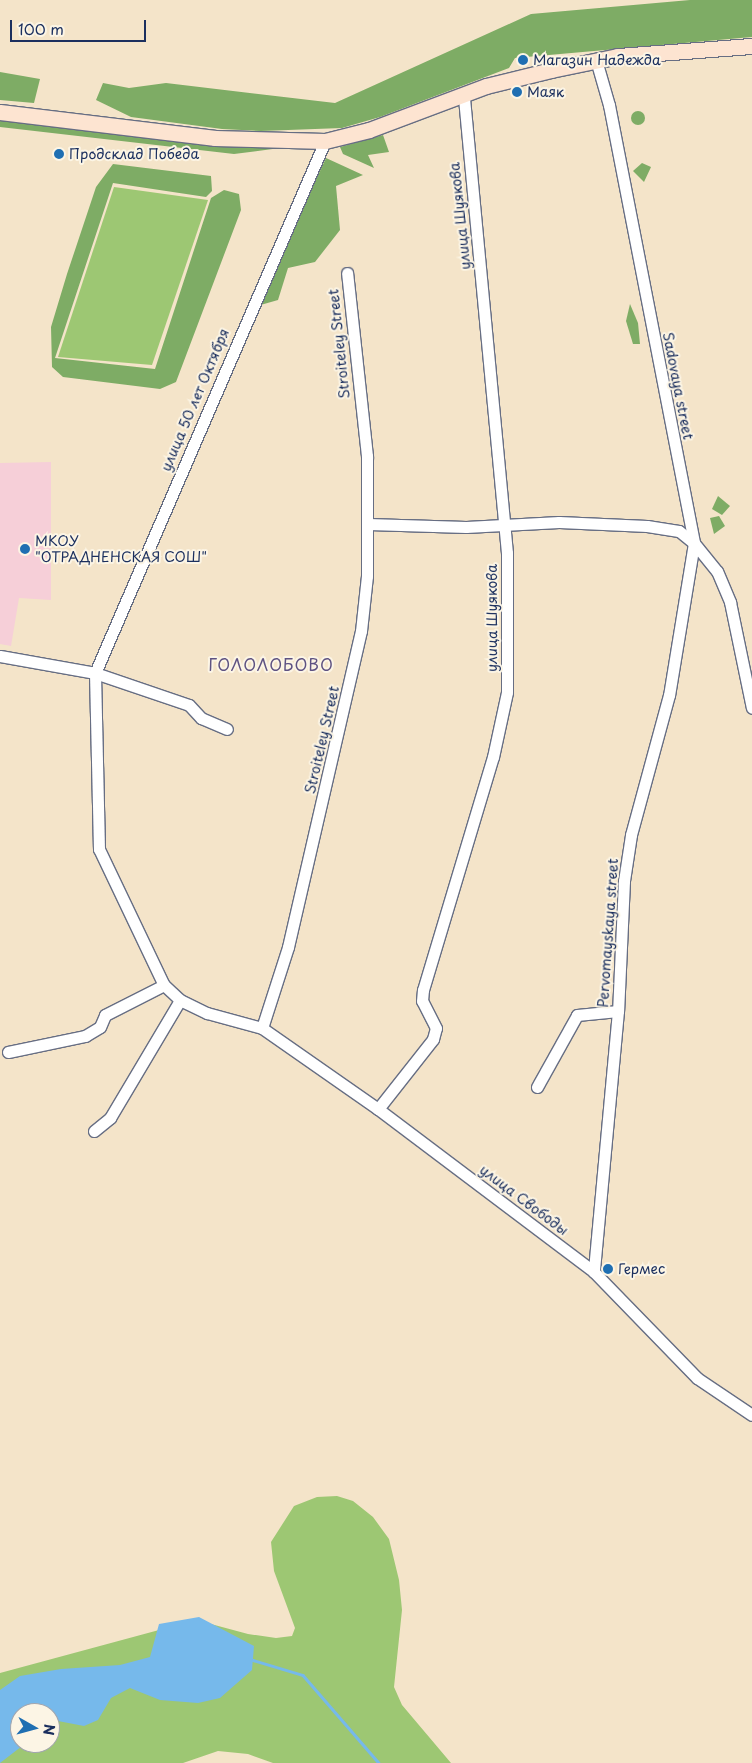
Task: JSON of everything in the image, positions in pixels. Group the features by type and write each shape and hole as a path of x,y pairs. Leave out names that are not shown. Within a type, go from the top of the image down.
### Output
{"street":[{"path":"0,112 215,138 325,141 369,130 486,86 596,60 640,53 752,46"},
{"name":"Sadovaya street","path":"596,60 609,104 694,543 717,571 730,602 752,708"},
{"name":"улица Шуякова","path":"378,1109 433,1039 436,1028 422,1001 423,990 494,757 507,692 509,592 464,95"},
{"name":"улица 50 лет Октября","path":"262,1028 207,1013 180,1000 164,985 99,849 95,673 325,141"},
{"name":"Stroiteley Street","path":"262,1028 288,947 359,640 367,576 367,456 347,273"},
{"path":"368,524 466,527 559,522 647,526 679,531 694,543"},
{"name":"Pervomayskaya street","path":"594,1272 618,1011 624,881 631,835 668,695 694,543"},
{"path":"0,656 95,673 189,705 201,718 227,729"},
{"path":"8,1052 85,1036 100,1027 105,1015 164,985"},
{"path":"94,1131 110,1118 180,1000"},
{"path":"537,1087 578,1016 618,1011"},
{"name":"улица Свободы","path":"262,1028 378,1109 594,1272 697,1378 752,1415"}],"shaded area":[{"path":"51,462 51,600 19,598 11,646 0,644 0,463"}],"green space":[{"path":"690,0 752,0 752,37 515,58 509,68 380,117 342,128 261,131 222,129 131,117 96,100 103,83 129,88 166,83 335,103 531,14"},
{"path":"0,72 40,79 34,103 0,100"},
{"path":"635,111 641,111 645,118 641,125 635,125 631,121 631,115"},
{"path":"0,118 280,148 234,154 0,127"},
{"path":"383,135 389,152 368,155 374,168 343,154 340,147"},
{"path":"326,158 363,175 336,186 340,230 315,262 288,268 278,300 257,306"},
{"path":"642,163 651,167 644,182 633,171"},
{"path":"113,164 211,176 212,191 206,197 113,183 55,358 155,369 211,198 224,190 239,194 241,210 176,382 160,389 63,377 52,367 51,327 96,187"},
{"path":"114,187 208,200 152,365 58,357"},
{"path":"630,304 638,323 640,344 633,344 626,321"},
{"path":"718,496 730,506 722,515 712,509"},
{"path":"719,516 725,526 714,534 710,518"},
{"path":"337,1496 353,1501 373,1517 389,1539 399,1580 402,1610 394,1687 402,1705 451,1763 273,1763 248,1754 218,1751 183,1763 0,1763 0,1673 196,1620 248,1634 276,1638 292,1636 295,1628 274,1571 271,1542 294,1506 317,1497"}],"water":[{"path":"199,1617 254,1646 252,1670 220,1698 198,1703 160,1700 130,1688 111,1698 98,1720 84,1726 60,1721 60,1703 10,1703 10,1753 13,1753 0,1763 0,1690 20,1676 61,1669 120,1665 150,1657 159,1624"}],"waterway":[{"path":"253,1660 303,1675 379,1763"}],"place":[{"name":"Магазин Надежда","path":"523,60"},
{"name":"Маяк","path":"517,92"},
{"name":"Продсклад Победа","path":"59,154"},
{"name":"МКОУ \"ОТРАДНЕНСКАЯ СОШ\"","path":"25,549"},
{"name":"Гермес","path":"608,1269"}],"district":[{"name":"ГОЛОЛОБОВО","path":"271,664"}]}
